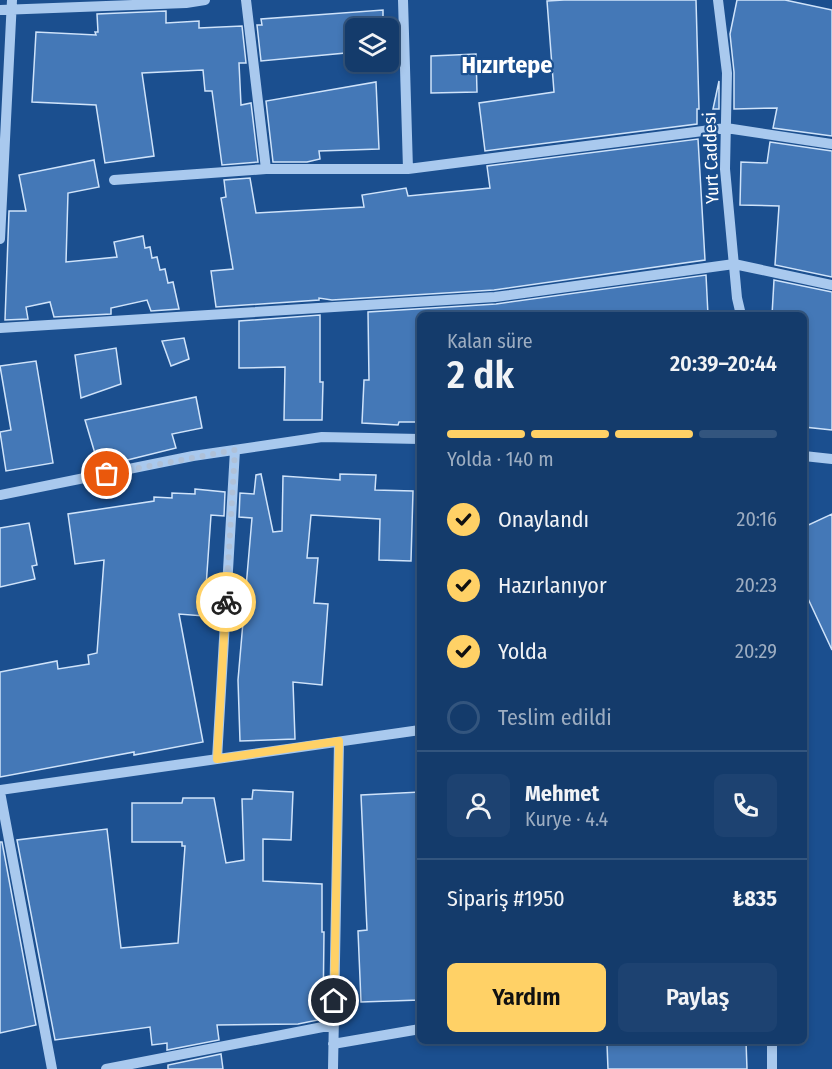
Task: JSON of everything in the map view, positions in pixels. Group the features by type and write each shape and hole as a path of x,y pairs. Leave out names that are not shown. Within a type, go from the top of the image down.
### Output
{"street":[{"path":"0,10 12,4 206,0"},
{"path":"246,0 266,169"},
{"path":"403,0 408,169"},
{"name":"Yurt Caddesi","path":"718,0 727,73 725,169 741,312"},
{"path":"0,239 12,4"},
{"path":"114,180 266,169 408,169 726,128 832,144"},
{"path":"0,328 495,297 734,264 832,285"},
{"path":"0,495 193,456 322,437 417,439"},
{"path":"217,759 235,450"},
{"path":"807,456 832,459"},
{"path":"52,1069 0,791 417,730"},
{"path":"333,1069 339,741"},
{"path":"106,1069 333,1025"},
{"path":"333,1044 417,1030"},
{"path":"772,1044 772,1069"}],"building":[{"path":"696,0 699,109 697,109 697,124 485,151 479,103 554,92 547,1"},
{"path":"737,0 785,0 832,10 832,136 773,128 777,108 734,109 734,72 730,34"},
{"path":"383,10 383,18 345,18 345,53 261,61 257,25 262,25 261,19"},
{"path":"166,11 166,23 199,21 199,28 242,26 246,63 239,63 241,105 251,103 258,162 222,165 212,91 205,91 203,70 142,73 154,156 105,163 96,105 32,102 36,32 96,35 95,32 98,32 97,14"},
{"path":"476,54 477,92 431,93 431,56"},
{"path":"719,81 719,109 713,109"},
{"path":"376,82 379,149 319,151 320,159 307,162 273,162 266,101"},
{"path":"698,139 705,260 494,290 332,300 319,298 319,300 216,307 211,271 233,269 221,198 226,197 224,180 250,178 256,213 364,207 362,195 406,188 408,196 490,188 487,166"},
{"path":"770,142 832,151 832,277 775,265 779,206 740,205 741,162 767,163"},
{"path":"94,160 99,187 68,193 66,262 117,257 114,242 143,236 145,248 150,247 152,258 157,257 160,270 165,269 168,283 173,282 179,309 151,311 147,300 111,308 111,314 54,317 50,302 26,307 28,319 5,320 9,211 26,211 19,175"},
{"path":"706,275 708,312 417,312 417,422 399,422 398,425 362,423 364,380 369,380 368,312 496,304"},
{"path":"774,280 832,292 832,430 807,427 807,312 772,312"},
{"path":"320,315 322,420 284,420 285,367 239,368 239,321"},
{"path":"184,338 189,359 171,366 162,341"},
{"path":"116,348 121,384 81,398 75,355"},
{"path":"36,361 53,463 6,471 0,432 11,430 0,366"},
{"path":"196,397 202,428 172,434 176,448 99,467 85,420"},
{"path":"261,474 273,532 282,531 283,476 340,480 340,474 376,475 375,490 413,491 411,561 379,560 380,519 311,515 307,558 318,558 314,603 328,604 322,685 293,682 295,739 240,741 238,680 252,518 239,517 240,493 254,494 256,475"},
{"path":"195,489 225,492 224,516 211,515 204,616 179,614 203,742 134,755 134,752 0,777 0,672 57,661 58,669 89,664 88,655 97,653 104,560 75,564 68,514 154,501 154,497 172,498 172,493 195,494"},
{"path":"832,514 832,650 807,596 807,526"},
{"path":"29,523 37,565 32,566 35,579 0,587 0,528"},
{"path":"253,790 293,792 291,840 263,839 263,881 322,884 323,1019 298,1024 217,1025 219,1040 167,1050 167,1043 152,1045 150,1027 55,1040 17,840 107,829 121,948 178,943 185,846 182,846 182,842 132,842 132,803 182,803 183,798 214,798 226,863 244,860 242,799 252,799"},
{"path":"417,792 417,1000 361,1002 358,931 367,930 361,795"},
{"path":"0,842 2,842 36,1025 0,1033"},
{"path":"607,1044 746,1044 747,1069 608,1069"},
{"path":"221,1054 223,1069 168,1069 168,1065"}],"way so far":[{"path":"107,474 193,456 235,450 226,602"}],"district":[{"name":"Hızırtepe","path":"507,65"}],"route":[{"path":"226,602 217,759 339,741 334,1001"}]}
